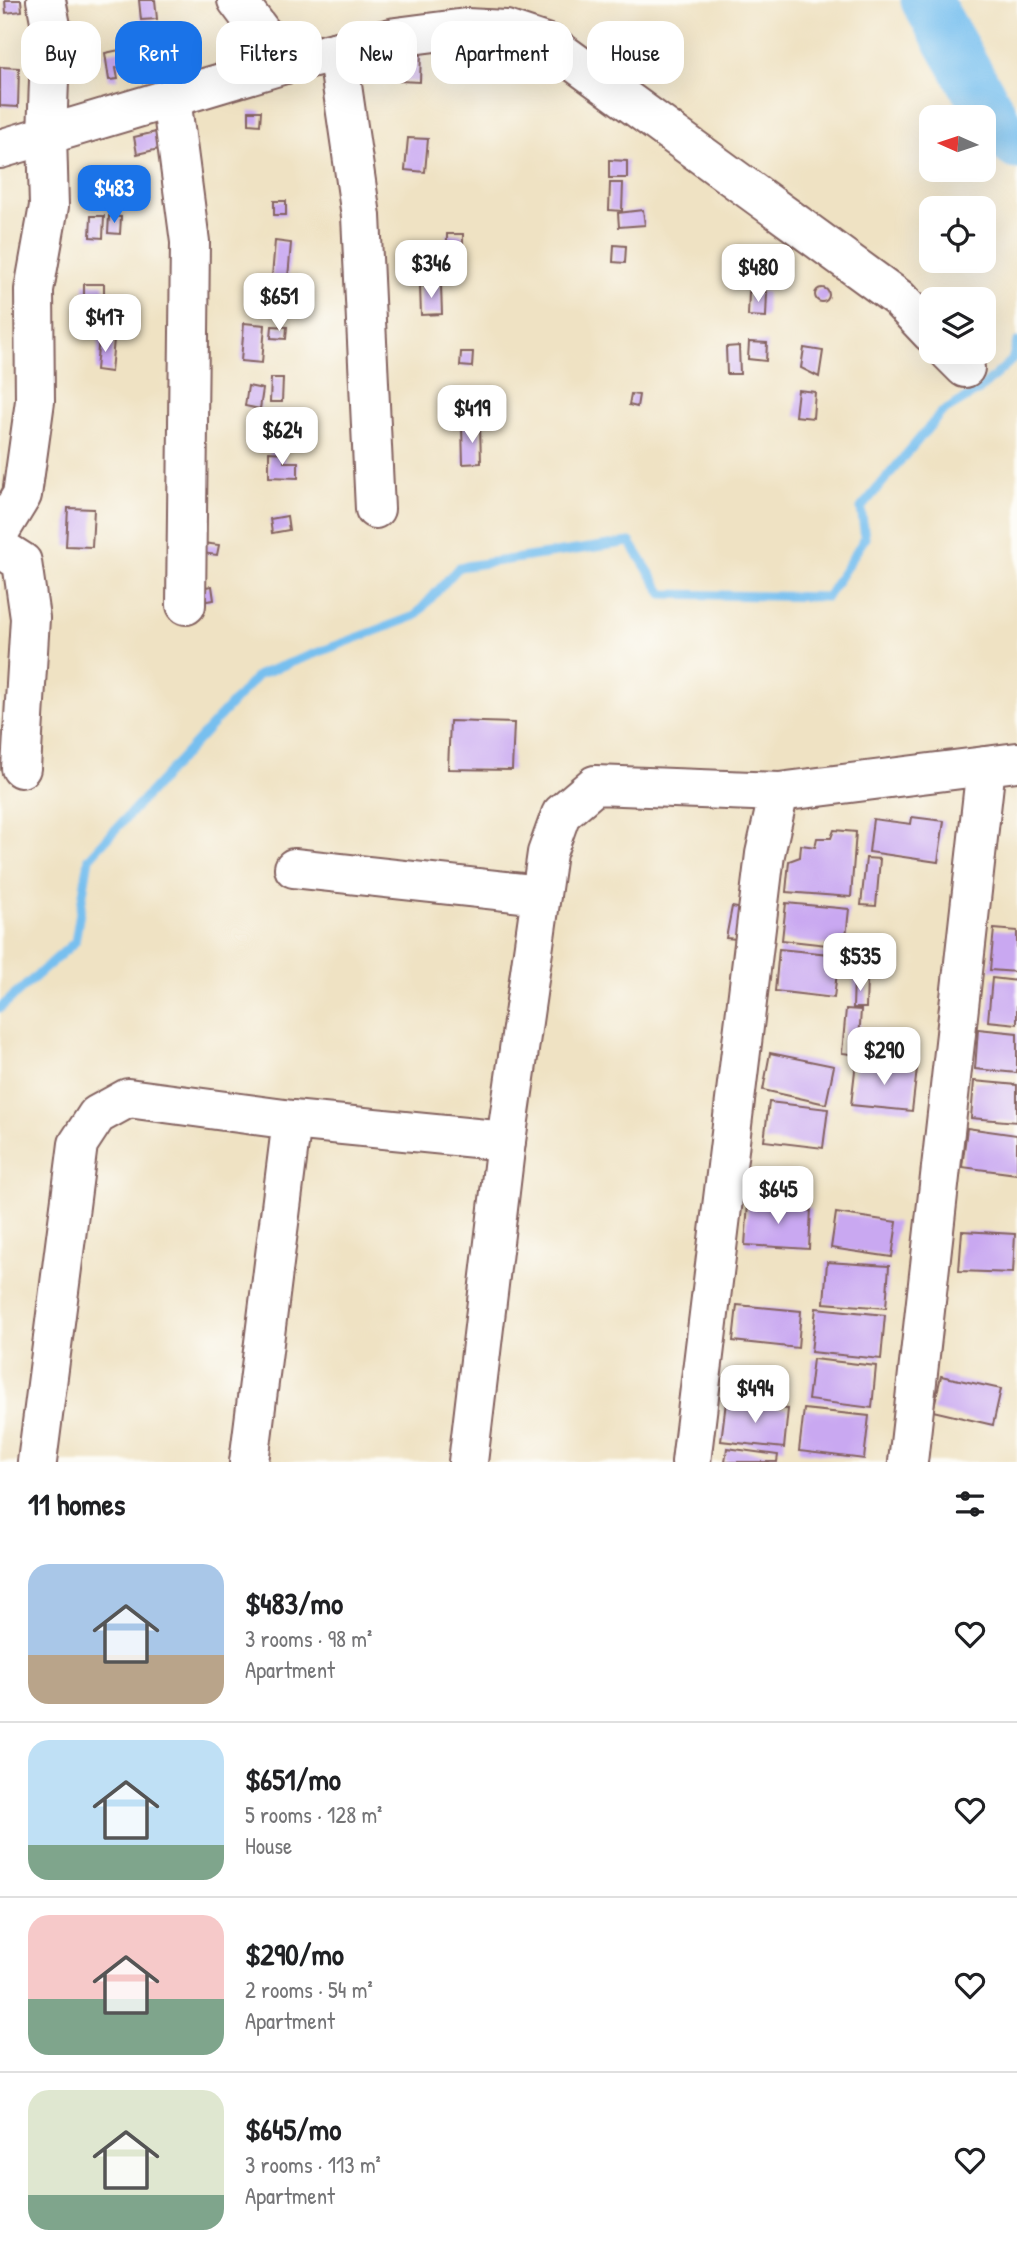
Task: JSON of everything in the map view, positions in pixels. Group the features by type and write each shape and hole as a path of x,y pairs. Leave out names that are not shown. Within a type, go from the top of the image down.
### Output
{"street":[{"path":"21,768 30,618 11,555 36,401 34,290 49,206 47,135 51,26 46,0"},
{"path":"237,0 253,21"},
{"path":"417,34 466,28 506,30 551,45 898,298 919,320"},
{"path":"0,149 218,84"},
{"path":"342,84 361,216 375,509"},
{"path":"171,98 190,242 186,605"},
{"path":"0,531 22,495"},
{"path":"468,1462 506,1141 547,853 561,814 595,785 779,792 1002,764 908,1462"},
{"path":"691,1462 765,855 779,792"},
{"path":"294,867 541,895"},
{"path":"37,1462 78,1144 97,1115 128,1097 292,1120 506,1141"},
{"path":"248,1462 292,1120"}],"building":[{"path":"5,0 21,0 22,11 6,13"},
{"path":"139,0 155,0 157,19 141,20"},
{"path":"115,51 115,79 109,80 105,53"},
{"path":"417,52 421,52 420,82 417,82"},
{"path":"0,67 19,68 18,107 0,106"},
{"path":"249,111 261,111 260,125 249,124"},
{"path":"156,132 159,149 137,154 134,137"},
{"path":"408,138 428,139 425,172 405,170"},
{"path":"609,160 627,161 627,178 609,178"},
{"path":"103,176 118,176 118,189 102,189"},
{"path":"83,177 97,178 95,197 82,196"},
{"path":"610,183 623,183 622,211 609,210"},
{"path":"274,201 286,201 286,215 274,215"},
{"path":"643,210 645,225 619,227 618,213"},
{"path":"91,216 104,216 103,238 90,237"},
{"path":"109,216 121,217 120,234 108,233"},
{"path":"447,234 463,234 463,248 447,247"},
{"path":"275,241 291,243 288,278 272,277"},
{"path":"614,245 626,246 625,263 613,262"},
{"path":"752,261 767,261 766,284 751,283"},
{"path":"84,284 104,284 104,326 84,326"},
{"path":"441,285 442,314 421,315 420,286"},
{"path":"822,288 827,290 827,300 822,302 817,300 815,295 817,290"},
{"path":"749,292 767,292 766,317 748,316"},
{"path":"268,295 285,295 285,308 268,308"},
{"path":"244,323 265,325 262,363 241,361"},
{"path":"272,326 287,327 286,339 271,338"},
{"path":"99,337 114,339 111,372 96,370"},
{"path":"749,342 767,343 766,361 748,359"},
{"path":"739,346 740,374 727,374 726,347"},
{"path":"804,348 823,351 819,377 801,368"},
{"path":"461,352 473,352 472,367 460,366"},
{"path":"271,378 283,378 282,402 270,402"},
{"path":"248,386 263,389 260,409 245,406"},
{"path":"798,390 815,392 813,418 795,416"},
{"path":"631,394 639,395 637,407 629,405"},
{"path":"272,410 283,411 282,432 271,431"},
{"path":"480,425 481,463 463,464 462,426"},
{"path":"269,452 285,453 284,462 298,462 298,478 269,477"},
{"path":"68,508 94,509 92,547 66,546"},
{"path":"287,516 289,530 272,533 270,519"},
{"path":"203,543 219,545 217,555 202,553"},
{"path":"212,586 214,600 200,602 199,588"},
{"path":"450,721 514,723 512,770 448,769"},
{"path":"912,817 944,821 938,862 869,852 873,819 911,824"},
{"path":"834,830 856,832 851,897 786,892 789,861 800,857 801,845 815,847 817,838 831,838"},
{"path":"866,858 880,859 876,906 861,905"},
{"path":"786,903 849,909 845,947 782,940"},
{"path":"732,907 743,909 737,939 726,938"},
{"path":"994,929 1017,931 1017,972 990,970"},
{"path":"779,949 839,955 834,998 775,991"},
{"path":"854,977 867,978 866,1008 853,1008"},
{"path":"992,978 1017,981 1017,1024 988,1021"},
{"path":"846,1009 861,1010 858,1055 842,1053"},
{"path":"978,1029 1017,1033 1017,1073 975,1069"},
{"path":"770,1053 834,1066 826,1104 763,1090"},
{"path":"856,1062 917,1069 912,1111 851,1105"},
{"path":"974,1081 1017,1085 1017,1122 971,1118"},
{"path":"769,1102 828,1109 823,1148 764,1141"},
{"path":"967,1128 1017,1135 1017,1174 962,1167"},
{"path":"748,1203 811,1208 809,1249 745,1245"},
{"path":"836,1213 897,1222 892,1257 831,1248"},
{"path":"962,1231 1015,1234 1013,1273 959,1271"},
{"path":"827,1262 889,1266 886,1308 824,1303"},
{"path":"737,1305 801,1311 798,1348 733,1341"},
{"path":"816,1308 885,1315 881,1359 811,1352"},
{"path":"813,1359 876,1366 872,1408 808,1400"},
{"path":"941,1376 1001,1389 993,1425 933,1411"},
{"path":"726,1402 788,1409 784,1448 721,1441"},
{"path":"804,1409 869,1416 864,1459 799,1451"},
{"path":"727,1448 778,1455 777,1462 725,1462"}],"waterway":[{"path":"926,0 1000,130 1017,144"},
{"path":"0,1008 75,942 89,858 258,675 415,616 459,567 630,542 663,594 827,597 865,538 861,508 941,413 978,391 1012,360 1017,342"}]}
